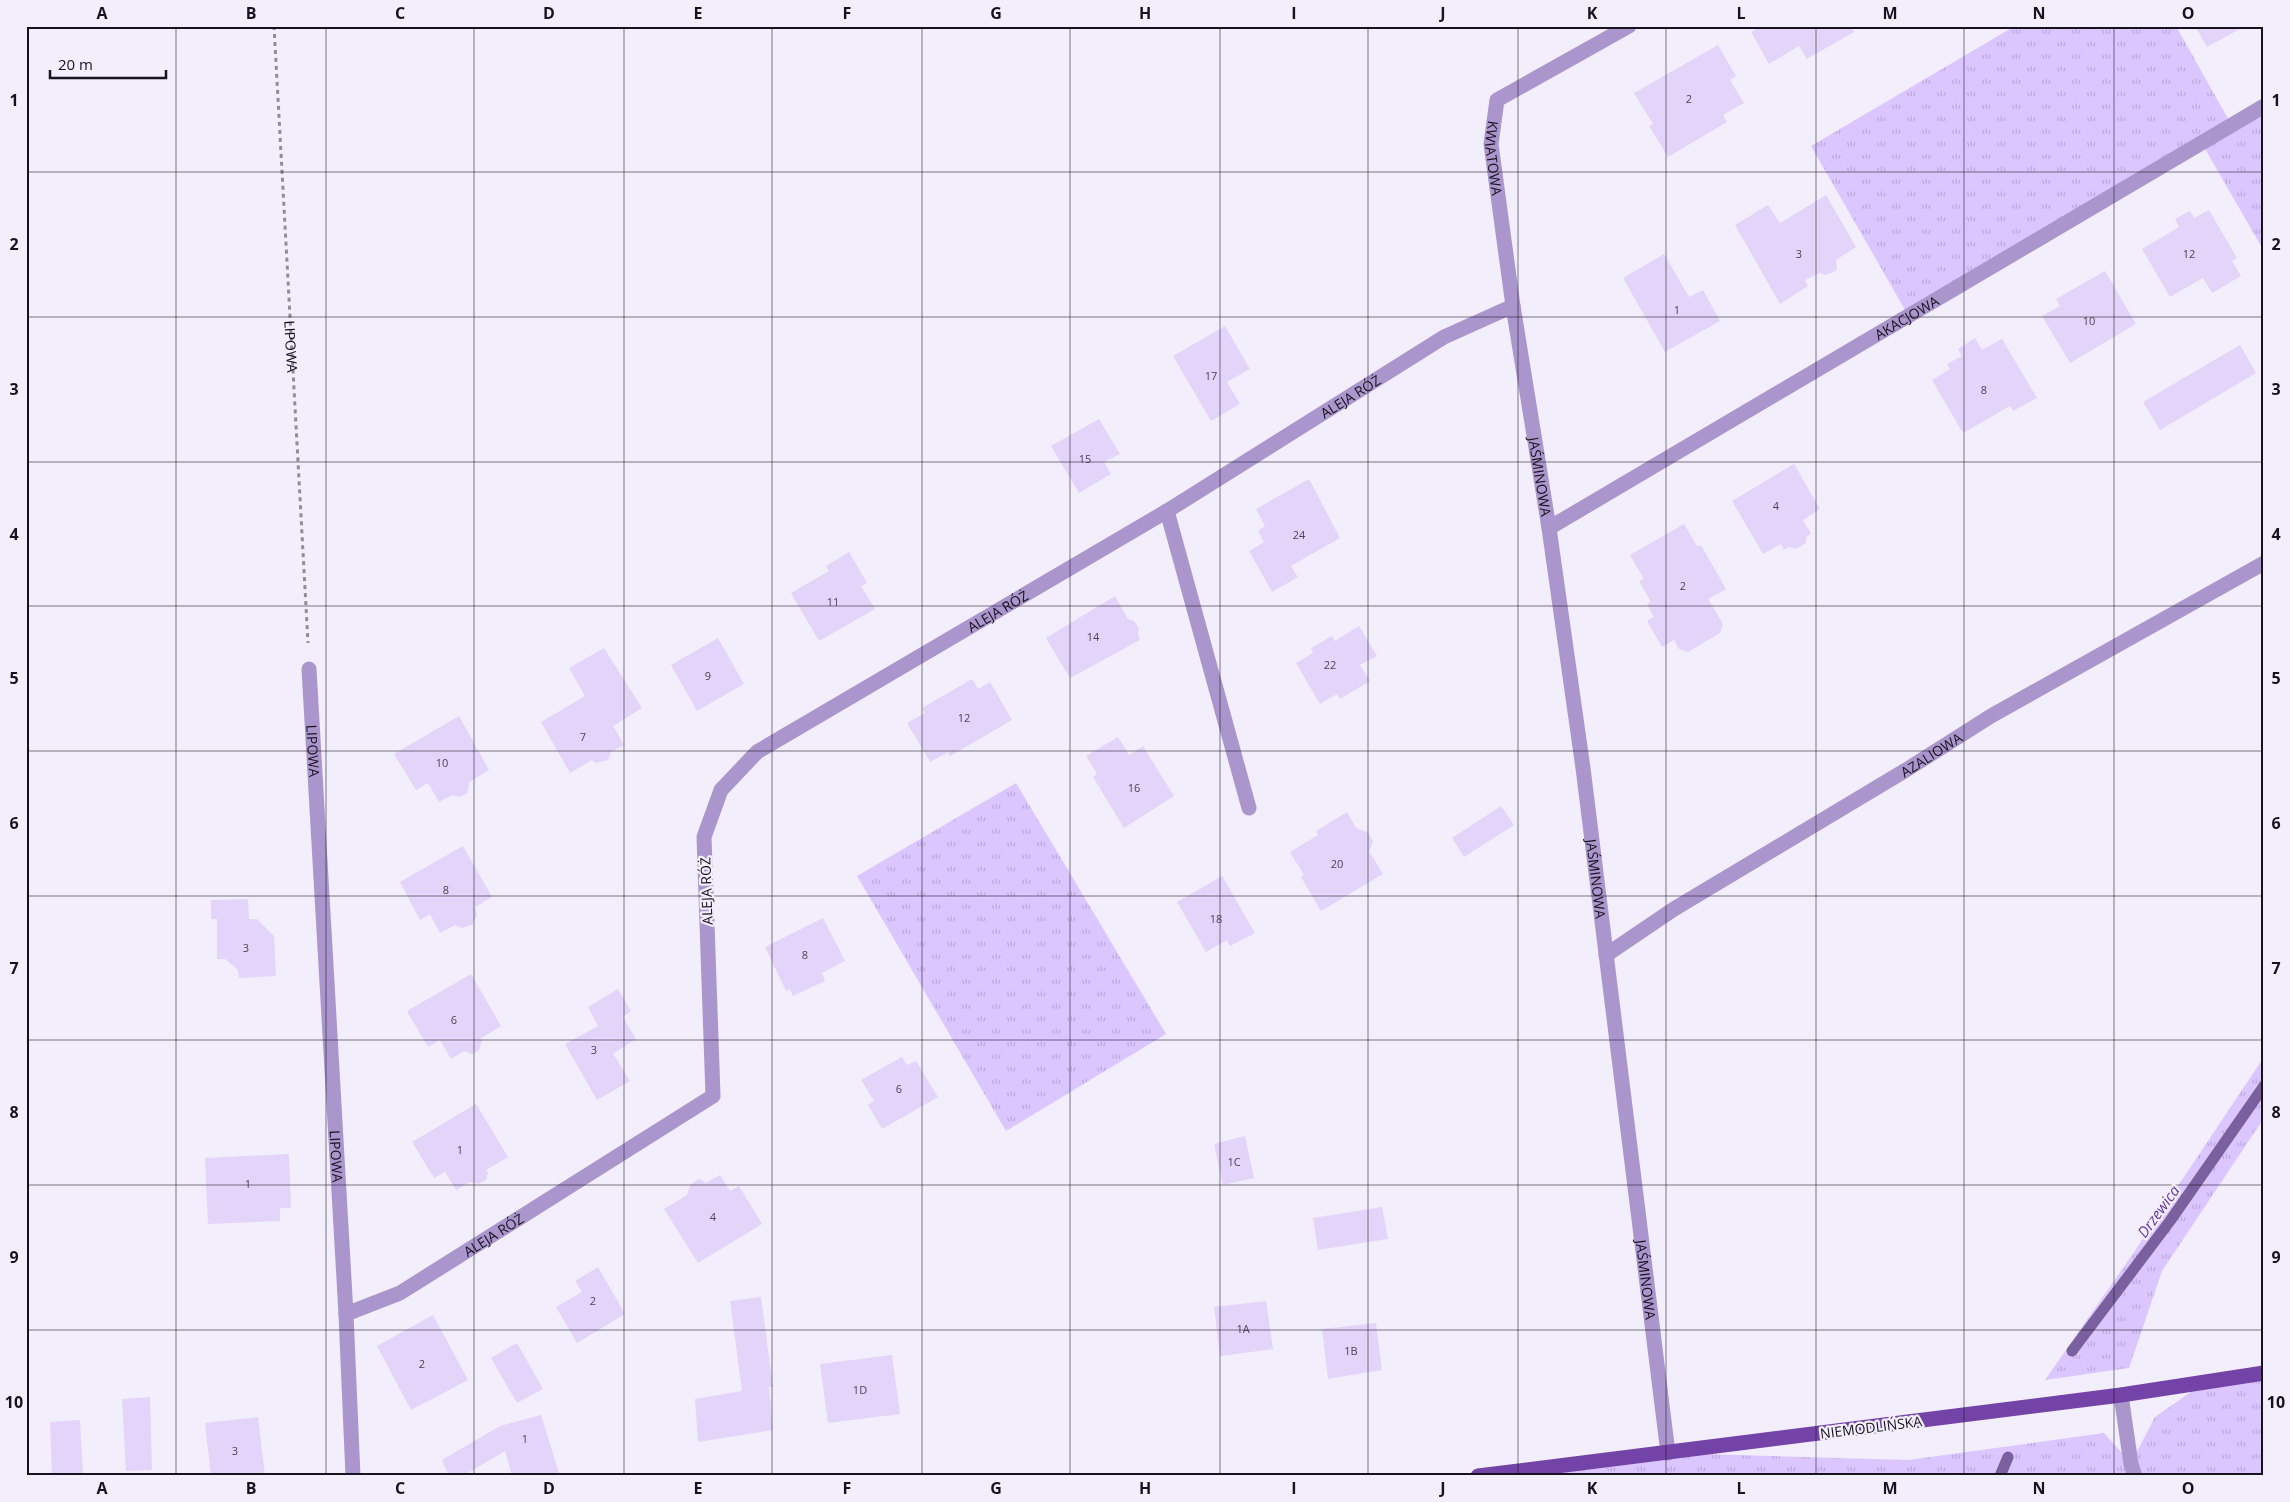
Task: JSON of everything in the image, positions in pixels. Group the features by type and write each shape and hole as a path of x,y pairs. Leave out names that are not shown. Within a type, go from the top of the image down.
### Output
{"main road":[{"name":"NIEMODLIŃSKA","path":"1478,1476 2121,1395 2264,1373"}],"street":[{"name":"KWIATOWA","path":"1513,306 1491,144 1498,100 1629,26"},
{"name":"AKACJOWA","path":"1550,528 2264,106"},
{"name":"ALEJA RÓŻ","path":"346,1314 400,1293 713,1096 704,837 721,790 757,752 1168,511 1444,337 1513,306"},
{"name":"JAŚMINOWA","path":"1513,306 1550,528 1583,768 1668,1453"},
{"path":"1168,511 1249,808"},
{"name":"AZALIOWA","path":"1606,955 1674,909 1906,770 1991,716 2264,563"},
{"name":"LIPOWA","path":"309,669 346,1314 352,1476"},
{"path":"2121,1395 2131,1464 2135,1476"}],"path":[{"name":"LIPOWA","path":"274,26 309,669"}],"green space":[{"path":"2015,26 2176,26 2231,124 2264,105 2264,251 2201,142 1908,315 1811,146"},
{"path":"1016,783 1166,1034 1006,1131 857,876"},
{"path":"2264,1057 2264,1118 2162,1271 2129,1368 2045,1380 2130,1258"},
{"path":"2264,1373 2264,1476 1478,1476 1668,1453 1908,1460 2104,1433 2131,1463 2155,1417 2205,1382"}],"building":[{"path":"1761,26 1851,26 1854,32 1807,59 1799,46 1769,64 1751,32"},
{"path":"2195,26 2249,26 2207,47"},
{"path":"1718,45 1736,76 1730,80 1744,103 1723,115 1727,122 1668,157 1649,126 1653,124 1634,93"},
{"path":"1826,195 1856,247 1836,260 1837,270 1826,275 1820,273 1805,280 1808,286 1780,304 1735,225 1768,205 1780,223"},
{"path":"2209,210 2237,258 2232,261 2241,276 2212,293 2203,278 2170,297 2142,249 2179,227 2175,219 2190,211 2194,218"},
{"path":"1664,254 1689,297 1703,290 1720,321 1665,352 1623,278"},
{"path":"2105,271 2136,324 2070,363 2042,316 2060,306 2056,299"},
{"path":"1225,326 1250,369 1227,382 1240,404 1211,421 1173,356"},
{"path":"1975,338 1982,350 2002,339 2037,398 2013,411 2010,406 1963,433 1932,380 1950,369 1947,364 1962,356 1958,349"},
{"path":"2240,345 2256,373 2160,430 2143,402"},
{"path":"1099,419 1120,454 1104,462 1111,474 1079,493 1051,446"},
{"path":"1794,464 1820,509 1803,520 1811,534 1806,537 1806,543 1796,549 1789,547 1784,550 1781,544 1763,554 1732,501"},
{"path":"1309,479 1340,538 1291,566 1298,577 1272,592 1249,551 1264,542 1258,531 1265,526 1256,509"},
{"path":"1684,524 1697,546 1701,545 1726,589 1708,599 1723,624 1720,633 1688,652 1679,649 1674,640 1662,647 1647,621 1654,617 1647,604 1651,602 1639,581 1644,579 1630,555"},
{"path":"849,552 867,583 861,586 875,609 819,641 791,593 829,571 826,566"},
{"path":"1115,596 1128,619 1134,621 1139,629 1138,635 1140,640 1070,678 1046,638"},
{"path":"1359,626 1377,656 1360,665 1370,681 1340,699 1337,694 1320,704 1296,663 1313,653 1311,648 1332,636 1335,641"},
{"path":"718,638 744,684 697,711 671,665"},
{"path":"604,648 642,708 613,726 624,745 611,752 608,760 596,763 592,760 570,773 541,722 585,696 569,668"},
{"path":"972,679 978,689 990,682 1012,720 950,756 948,752 930,762 907,723 925,713 922,708"},
{"path":"459,716 489,770 468,783 467,793 460,797 452,795 439,802 428,783 416,790 394,754"},
{"path":"1118,737 1129,755 1143,746 1174,796 1124,828 1093,777 1097,774 1086,756"},
{"path":"1501,806 1514,825 1464,857 1452,838"},
{"path":"1347,812 1356,828 1368,832 1373,842 1369,851 1383,874 1321,911 1301,877 1304,875 1290,852 1318,835 1316,831"},
{"path":"463,846 492,897 475,907 477,915 472,925 462,928 455,925 440,933 430,914 420,920 400,882"},
{"path":"1222,876 1255,933 1230,946 1227,940 1206,952 1177,902"},
{"path":"248,899 249,919 257,919 274,936 276,976 239,978 238,970 225,959 217,959 217,919 211,919 211,900"},
{"path":"823,918 845,961 822,973 825,981 793,996 790,989 786,991 765,947"},
{"path":"471,974 501,1026 480,1039 482,1041 479,1050 472,1054 464,1051 451,1059 440,1040 428,1047 407,1011"},
{"path":"618,989 631,1011 623,1017 636,1039 613,1054 630,1081 597,1100 565,1044 598,1026 588,1007"},
{"path":"902,1057 907,1065 916,1061 938,1097 882,1129 868,1105 874,1101 861,1080"},
{"path":"476,1104 508,1157 486,1170 488,1173 486,1180 478,1184 470,1182 456,1190 445,1172 434,1178 412,1142"},
{"path":"1245,1136 1254,1178 1223,1185 1214,1144"},
{"path":"289,1154 291,1208 280,1208 280,1221 208,1224 205,1158"},
{"path":"720,1175 730,1191 739,1186 762,1224 698,1263 664,1209 687,1195 690,1185 699,1179 706,1183"},
{"path":"1382,1207 1388,1239 1318,1250 1313,1218"},
{"path":"598,1267 625,1314 577,1343 556,1307 582,1292 575,1281"},
{"path":"761,1297 773,1387 769,1387 773,1430 698,1442 695,1399 742,1391 730,1301"},
{"path":"1266,1301 1273,1349 1220,1356 1214,1307"},
{"path":"433,1315 468,1380 411,1410 377,1346"},
{"path":"1376,1323 1382,1370 1328,1379 1322,1329"},
{"path":"517,1343 543,1389 517,1403 491,1358"},
{"path":"892,1355 900,1414 828,1423 820,1364"},
{"path":"150,1397 152,1470 126,1471 122,1399"},
{"path":"541,1415 560,1476 512,1476 505,1451 463,1476 449,1476 442,1460 500,1426"},
{"path":"258,1417 265,1476 211,1476 205,1423"},
{"path":"80,1420 83,1476 52,1476 50,1422"}],"waterway":[{"name":"Drzewica","path":"2072,1351 2170,1221 2264,1086"},
{"name":"Drzewica","path":"2000,1476 2008,1457"}]}
